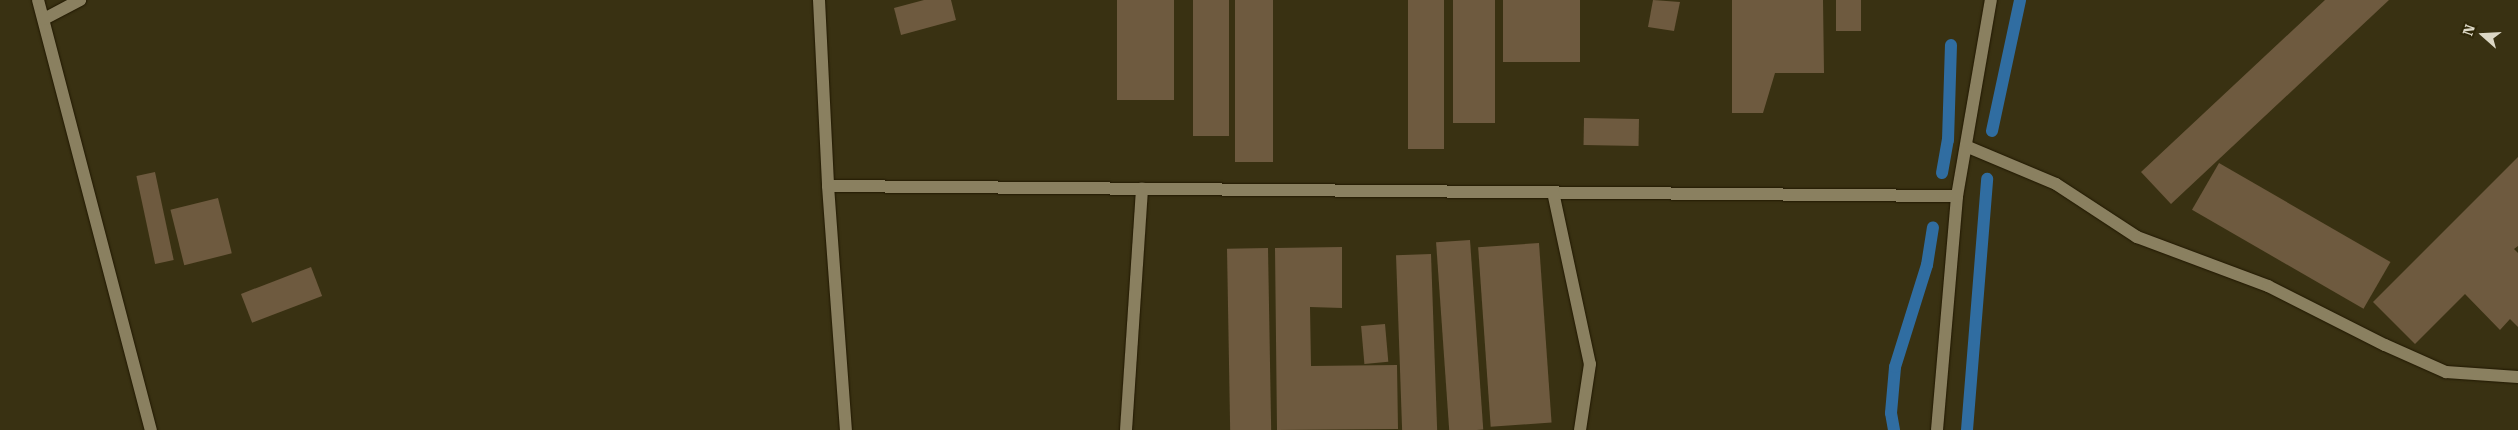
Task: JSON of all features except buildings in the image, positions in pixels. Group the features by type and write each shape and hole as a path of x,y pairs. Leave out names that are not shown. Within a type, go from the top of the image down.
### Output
{"street":[{"path":"38,0 151,430"},
{"path":"44,19 80,0"},
{"path":"819,0 828,186 846,430"},
{"path":"1936,430 1957,196 1968,147 1991,0"},
{"path":"1968,147 2056,184 2137,237 2268,286 2384,345 2446,372 2518,377"},
{"path":"828,186 1957,196"},
{"path":"1126,430 1142,189"},
{"path":"1553,192 1590,364 1580,430"}],"waterway":[{"path":"1992,131 2020,0"},
{"path":"1942,173 1948,140 1951,45"},
{"path":"1967,430 1987,179"},
{"path":"1894,430 1891,413 1895,367 1927,265 1933,227"}]}
